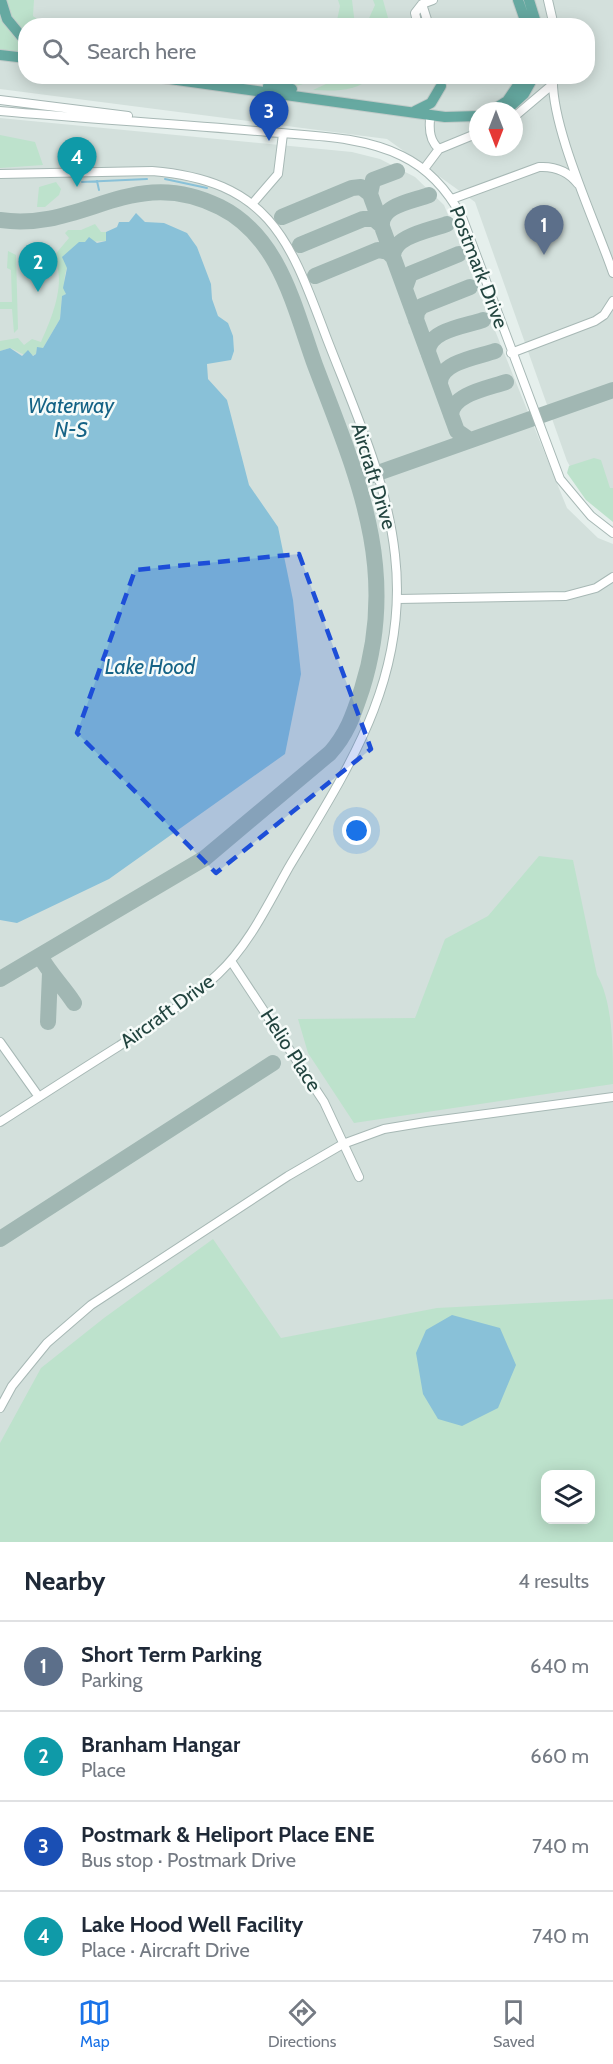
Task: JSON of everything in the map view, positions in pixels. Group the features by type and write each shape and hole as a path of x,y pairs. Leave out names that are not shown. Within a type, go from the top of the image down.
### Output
{"main road":[{"path":"1,0 7,19 18,32"},
{"path":"518,0 524,18"},
{"path":"529,0 535,18"},
{"path":"0,55 18,57"},
{"path":"204,84 458,118 469,117"},
{"path":"251,84 292,89"},
{"path":"411,111 428,106 436,98 439,84"},
{"path":"505,102 519,84"},
{"path":"515,102 524,94 530,84"},
{"path":"308,99 340,107 430,120 469,122"}],"street":[{"path":"416,18 415,14 422,4 433,0"},
{"path":"548,0 552,18"},
{"path":"422,4 426,18"},
{"path":"523,110 540,96 550,84"},
{"path":"554,84 558,113 613,273"},
{"path":"540,96 558,113"},
{"name":"Postmark Drive","path":"0,100 376,146 402,156 424,169 452,199 471,237 511,353 560,479 591,516 613,533"},
{"name":"Postmark Drive","path":"0,111 206,126"},
{"path":"430,120 429,132 438,149"},
{"path":"253,203 278,174 283,134"},
{"path":"424,169 438,149 469,137"},
{"path":"452,199 530,170 550,166 568,174 584,191"},
{"name":"Aircraft Drive","path":"0,174 177,173 208,181 253,203 277,230 298,264 377,473 393,540 398,599 389,664 374,714 343,776 243,946 231,961 179,1007 0,1122"},
{"path":"511,353 595,321 604,315 613,301"},
{"path":"398,599 566,596 596,588 613,578"},
{"name":"Helio Place","path":"231,961 311,1080 359,1177"},
{"path":"0,1042 39,1097"},
{"path":"0,1408 12,1386 47,1343 91,1305 288,1176 343,1144 384,1129 613,1097"}],"highlighted area":[{"path":"299,554 371,749 216,873 77,733 135,570"}],"shaded area":[{"path":"0,0 613,0 613,515 589,501 567,461 475,202 387,139 0,89"},
{"path":"0,118 352,152 380,159 415,177 444,205 567,508 598,538 613,544 613,1542 0,1542"}],"green space":[{"path":"5,0 34,0 33,16 36,18 18,18 18,27 12,20"},
{"path":"338,0 352,0 354,18 337,18 340,6"},
{"path":"373,0 383,0 388,18 369,18 375,5"},
{"path":"0,11 9,30 18,40 18,53 0,50"},
{"path":"270,84 303,84 293,87"},
{"path":"326,84 362,84 337,90 313,90"},
{"path":"0,135 35,142 43,165 0,168"},
{"path":"56,182 61,189 59,195 45,207 37,207 39,187"},
{"path":"95,224 101,232 106,232 107,241 85,242 71,260 66,272 66,294 62,296 60,319 43,348 37,348 36,354 29,356 10,348 0,351 0,341 18,338 24,345 32,339 41,342 53,312 58,288 59,277 53,257 69,238 65,233 68,230 81,230"},
{"path":"8,251 16,255 18,329 14,333 12,309 0,309 0,302 12,302 11,270 7,268"},
{"path":"594,458 601,460 610,488 613,488 613,522 586,500 567,473 569,466"},
{"path":"539,856 573,860 597,975 609,1012 613,1084 354,1123 308,1053 298,1019 415,1018 445,939 488,916"},
{"path":"213,1239 281,1338 437,1308 613,1299 613,1542 0,1542 0,1443 41,1368 104,1318"}],"water":[{"name":"Lake Hood","path":"136,213 145,222 164,223 187,233 197,247 211,284 212,299 218,316 228,323 233,336 234,351 231,360 207,364 208,379 227,400 249,485 278,527 293,600 301,674 285,754 109,879 17,923 0,920 0,351 10,348 22,356 28,350 33,356 36,354 37,347 43,348 60,319 62,296 66,294 63,288 67,268 62,257 79,242 85,242 89,237 97,243 106,241 106,232 117,227 119,222 129,222"},
{"path":"452,1315 500,1328 516,1365 498,1408 462,1426 438,1419 423,1394 416,1353 426,1330"}],"waterway":[{"path":"82,182 147,179"},
{"path":"165,179 207,188"},
{"path":"97,181 99,190"}],"taxiway":[{"path":"397,171 373,180 370,194 457,431 470,440"},
{"path":"282,217 352,188 361,187 370,194"},
{"path":"0,220 30,221 58,217 109,201 160,192 189,195 220,207 240,220 257,236 271,255 292,297 358,485 375,563 377,603 373,645 362,689 346,730 330,753 205,858 0,979"},
{"path":"382,226 386,213 392,209 429,195"},
{"path":"300,245 363,219 374,219 382,226"},
{"path":"393,257 394,250 405,239 447,224"},
{"path":"315,276 378,250 388,252 393,257"},
{"path":"405,288 410,274 459,254"},
{"path":"416,320 417,312 422,306 470,287"},
{"path":"428,352 434,339 441,334 483,320"},
{"path":"440,383 446,370 453,365 495,351"},
{"path":"451,415 453,408 464,397 506,382"},
{"path":"358,480 613,390"},
{"path":"40,956 74,1003"},
{"path":"48,1022 50,973"},
{"path":"0,1239 273,1063"}],"place":[{"name":"Postmark & Heliport Place ENE","path":"269,141"},
{"name":"Lake Hood Well Facility","path":"77,187"},
{"name":"Short Term Parking","path":"544,255"},
{"name":"Branham Hangar","path":"38,292"}],"water label":[{"name":"Waterway N-S","path":"71,417"}]}
